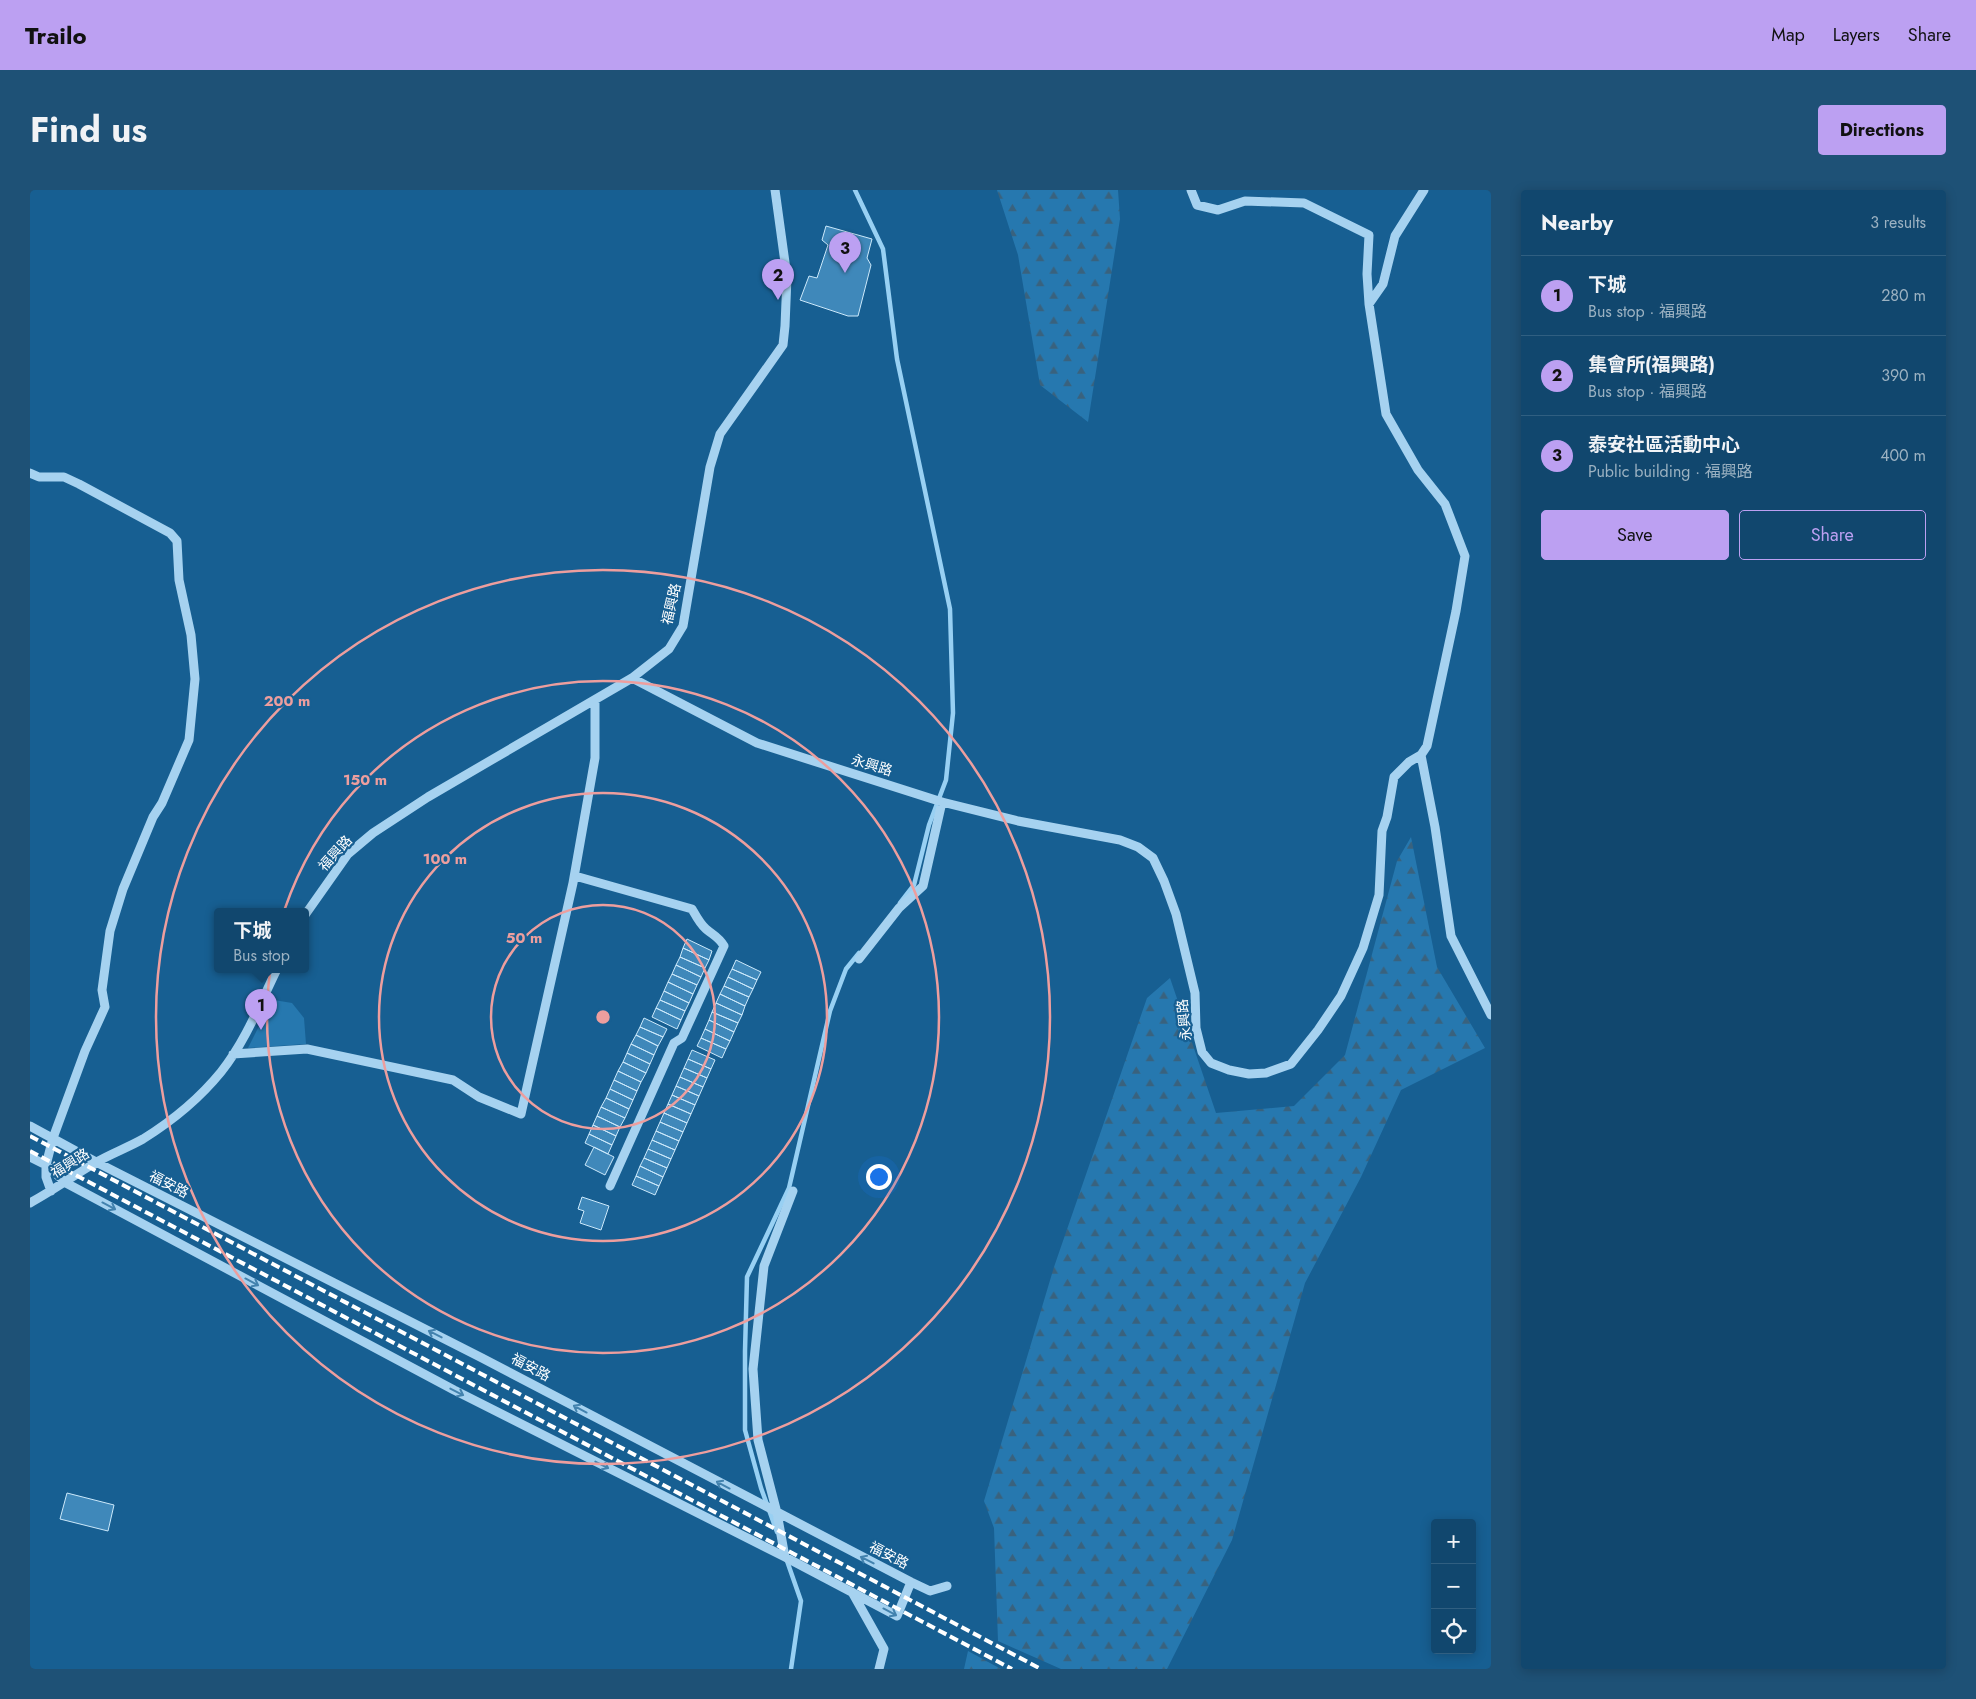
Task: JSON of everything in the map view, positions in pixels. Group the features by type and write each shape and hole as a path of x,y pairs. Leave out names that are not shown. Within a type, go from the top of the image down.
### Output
{"street":[{"name":"福興路","path":"309,909 348,854 373,833 428,796 632,678 669,649 683,626 710,467 720,434 783,346 786,326 787,277 775,190"},
{"path":"1191,190 1197,205 1218,210 1245,201 1304,203 1369,235 1367,274 1369,304 1386,414 1418,470 1445,504 1465,556 1452,630 1427,746 1421,755 1435,827 1451,936 1491,1014"},
{"path":"1369,304 1383,284 1395,236 1424,190"},
{"path":"30,473 39,477 64,477 170,532 177,541 179,580 191,635 194,679 189,740 162,803 153,816 123,889 110,931 102,990 105,1007 85,1051 53,1138 46,1165 46,1176 51,1192"},
{"name":"永興路","path":"632,678 757,743 942,802 1018,821 1120,840 1138,848 1153,858 1176,914 1195,993 1196,1028 1202,1052 1211,1063 1228,1070 1250,1074 1266,1073 1291,1064 1318,1030 1341,996 1363,948 1379,895 1382,831 1387,817 1394,777 1410,762 1421,755"},
{"path":"233,1054 307,1049 453,1080 479,1097 521,1114 574,876 595,758 594,700"},
{"path":"859,959 899,908 923,886 942,802"},
{"path":"574,876 692,909 698,921 716,936 724,946 682,1038 674,1043 610,1186"},
{"name":"福興路","path":"30,1203 66,1183 96,1162 142,1139 170,1120 200,1095 221,1072 248,1030 275,973"},
{"name":"福安路","path":"30,1126 96,1162 474,1353 911,1582 897,1616 785,1557 454,1390 66,1183 46,1165 30,1157"},
{"path":"785,1557 777,1513 758,1440 753,1369 764,1266 792,1191"},
{"path":"911,1582 930,1591 947,1586"},
{"path":"852,1592 884,1649 879,1669"}],"green space":[{"path":"997,190 1118,190 1120,219 1088,422 1040,385 1018,255"},
{"path":"1411,837 1437,967 1485,1048 1401,1090 1361,1177 1305,1283 1232,1540 1167,1669 1061,1669 998,1641 994,1528 984,1501 1054,1267 1147,998 1170,978 1216,1113 1294,1106 1345,1055 1397,861"},
{"path":"274,1000 292,1003 304,1018 306,1044 248,1048 271,1002"},
{"path":"968,1651 1001,1669 964,1669"}],"building":[{"path":"826,226 872,239 867,258 871,265 858,316 848,316 800,300 809,276 817,278 828,245 822,240"},
{"path":"687,939 712,951 709,960 683,948"},
{"path":"683,948 709,960 705,968 680,957"},
{"path":"680,957 705,968 701,977 676,965"},
{"path":"736,960 761,972 757,980 732,969"},
{"path":"676,965 701,977 697,985 672,974"},
{"path":"732,969 757,980 753,989 728,977"},
{"path":"672,974 697,985 693,994 668,982"},
{"path":"728,977 753,989 749,997 724,986"},
{"path":"668,982 693,994 689,1003 664,991"},
{"path":"724,986 749,997 745,1006 720,994"},
{"path":"664,991 689,1003 685,1011 660,1000"},
{"path":"720,994 745,1006 742,1015 716,1003"},
{"path":"660,1000 685,1011 681,1020 656,1008"},
{"path":"716,1003 742,1015 738,1023 712,1012"},
{"path":"656,1008 681,1020 677,1029 652,1017"},
{"path":"712,1012 738,1023 734,1032 709,1020"},
{"path":"644,1018 667,1029 663,1037 640,1027"},
{"path":"709,1020 734,1032 730,1041 705,1029"},
{"path":"640,1027 663,1037 658,1046 636,1035"},
{"path":"705,1029 730,1041 726,1049 701,1038"},
{"path":"636,1035 658,1046 654,1055 631,1044"},
{"path":"701,1038 726,1049 722,1058 697,1046"},
{"path":"631,1044 654,1055 650,1064 627,1053"},
{"path":"692,1050 715,1060 711,1069 688,1059"},
{"path":"627,1053 650,1064 646,1073 623,1062"},
{"path":"688,1059 711,1069 707,1078 684,1068"},
{"path":"623,1062 646,1073 641,1082 618,1071"},
{"path":"684,1068 707,1078 703,1087 680,1077"},
{"path":"618,1071 641,1082 637,1091 614,1080"},
{"path":"680,1077 703,1087 699,1096 676,1086"},
{"path":"614,1080 637,1091 633,1100 610,1089"},
{"path":"676,1086 699,1096 695,1105 672,1095"},
{"path":"610,1089 633,1100 629,1109 606,1098"},
{"path":"672,1095 695,1105 691,1114 668,1104"},
{"path":"606,1098 629,1109 625,1118 601,1107"},
{"path":"668,1104 691,1114 687,1123 664,1113"},
{"path":"601,1107 625,1118 620,1127 597,1116"},
{"path":"664,1113 687,1123 683,1132 660,1122"},
{"path":"597,1116 620,1127 616,1136 593,1125"},
{"path":"660,1122 683,1132 679,1141 656,1131"},
{"path":"593,1125 616,1136 612,1145 589,1134"},
{"path":"656,1131 679,1141 675,1150 652,1140"},
{"path":"589,1134 612,1145 608,1154 585,1143"},
{"path":"652,1140 675,1150 671,1159 648,1149"},
{"path":"594,1147 614,1157 605,1175 585,1165"},
{"path":"648,1149 671,1159 667,1168 644,1158"},
{"path":"644,1158 667,1168 663,1177 640,1166"},
{"path":"640,1166 663,1177 659,1186 636,1176"},
{"path":"636,1176 659,1186 655,1195 632,1185"},
{"path":"582,1197 609,1206 601,1230 580,1223 584,1211 578,1209"},
{"path":"67,1493 114,1505 108,1531 60,1519"}],"waterway":[{"path":"855,190 883,249 897,359 950,609 953,713 946,780 929,825 914,885 900,903"},
{"path":"777,1532 761,1488 745,1430 747,1277 789,1188 830,1011 846,969 859,953"},
{"path":"786,1558 801,1601 791,1669"}],"railway":[{"path":"30,1136 1041,1669"},
{"path":"30,1151 1012,1669"}],"place":[{"name":"泰安社區活動中心","path":"845,273"},
{"name":"集會所(福興路)","path":"778,300"},
{"name":"下城","path":"261,1030"}]}
